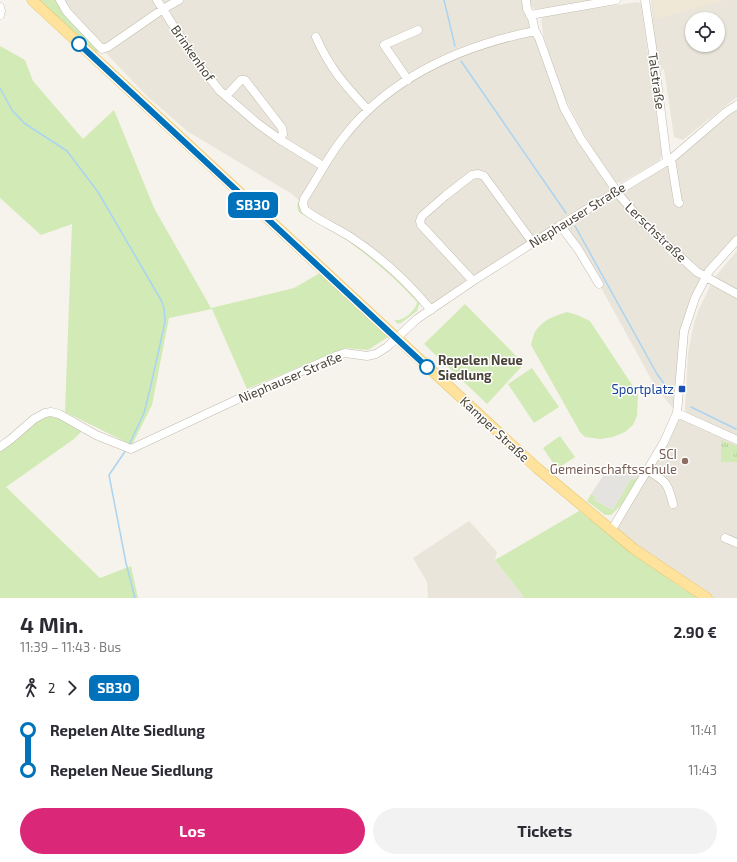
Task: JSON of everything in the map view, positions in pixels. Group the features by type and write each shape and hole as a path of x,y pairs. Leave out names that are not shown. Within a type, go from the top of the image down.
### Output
{"main road":[{"name":"Kamper Straße","path":"32,0 537,468 634,549 707,598"}],"street":[{"path":"60,0 67,12 102,49 108,47 163,9 179,0"},
{"name":"Brinkenhof","path":"157,0 194,58 226,96 257,123 279,139 323,166"},
{"name":"Lerschstraße","path":"526,0 527,9 564,108 581,139 616,191 652,232 697,272 737,294"},
{"path":"530,14 616,0"},
{"name":"Talstraße","path":"645,0 669,160"},
{"path":"0,7 0,15"},
{"path":"408,80 384,44 418,30"},
{"path":"430,310 418,294 387,264 351,238 305,210 303,204 304,199 323,166 343,138 368,110 389,92 445,59 473,47 506,37 535,31"},
{"path":"316,37 326,58 338,76 368,110"},
{"path":"226,96 241,80 245,80 282,128 283,134 279,139"},
{"name":"Niephauser Straße","path":"0,446 11,439 34,419 45,413 52,412 59,414 96,434 131,449 238,399 336,356 345,353 367,356 376,354 397,338 417,319 473,281 560,225 669,160 726,112 737,105"},
{"path":"669,160 679,203"},
{"path":"473,281 421,225 420,221 422,216 472,174 484,176 533,243"},
{"path":"560,225 578,249 598,284"},
{"path":"611,530 664,442 677,413 684,331 695,298 709,271 737,240"},
{"path":"677,413 737,440"},
{"path":"647,470 662,479 667,485 670,490 673,504"},
{"path":"726,538 737,543"}],"shaded area":[{"path":"64,0 171,0 146,15 104,47 82,24"},
{"path":"179,0 526,0 564,108 616,191 667,161 737,105 737,240 709,271 686,325 677,413 656,388 599,284 560,226 431,310 418,294 292,194 187,131 146,95 102,49"},
{"path":"530,0 597,0 535,9 531,6"},
{"path":"651,0 737,0 737,97 683,140 674,137 664,69 659,70 651,19 653,19"},
{"path":"653,0 726,0 655,19"},
{"path":"638,2 641,4 662,155 659,161 620,183 616,182 597,156 565,98 544,38 541,20 544,16"},
{"path":"737,251 737,437 687,414 685,410 688,353 694,323 714,278"},
{"path":"677,413 737,440 737,598 707,598 611,531"},
{"path":"643,469 638,478 631,479 613,510 594,500 596,497 591,494 607,470"},
{"path":"469,521 497,552 495,560 524,597 428,598 427,582 413,558"}],"green space":[{"path":"40,0 59,0 102,49 92,55"},
{"path":"0,46 25,60 33,81 83,139 114,110 154,208 211,308 294,288 320,273 388,337 368,350 345,348 247,389 212,309 169,318 152,405 132,445 65,412 72,224 41,235 0,198"},
{"path":"304,193 300,205 302,212 333,230 382,263 420,302 417,311 401,323 398,324 394,320 401,319 408,315 417,302 393,277 357,248 342,237 300,213 297,205"},
{"path":"465,304 524,364 487,404 424,344"},
{"path":"567,312 590,321 638,394 637,416 633,425 625,432 613,437 600,439 585,437 580,432 531,345 535,332 541,324 553,317"},
{"path":"532,368 559,407 534,423 508,384"},
{"path":"51,413 83,430 74,439 6,487 100,578 131,566 138,598 0,598 0,448 34,420"},
{"path":"560,436 575,457 557,469 543,448"},
{"path":"721,440 737,446 737,462 721,462"},
{"path":"638,478 622,504 611,515 605,515 587,501 591,494 596,497 594,500 613,510 631,479"},
{"path":"579,511 680,587 699,598 522,598 524,597 495,560"}],"waterway":[{"path":"444,0 455,46"},
{"path":"461,61 566,213"},
{"path":"0,88 12,110 24,123 67,151 98,192 161,300 164,308 165,322 144,413 129,445"},
{"path":"575,226 657,374 671,393"},
{"path":"691,407 736,429"},
{"path":"126,450 109,475 126,563 135,598"}],"bus line":[{"name":"SB30","path":"79,44 427,367"}],"place":[{"name":"Repelen Neue Siedlung","path":"427,367"},
{"name":"Sportplatz","path":"682,389"},
{"name":"SCI Gemeinschaftsschule","path":"685,461"}]}
